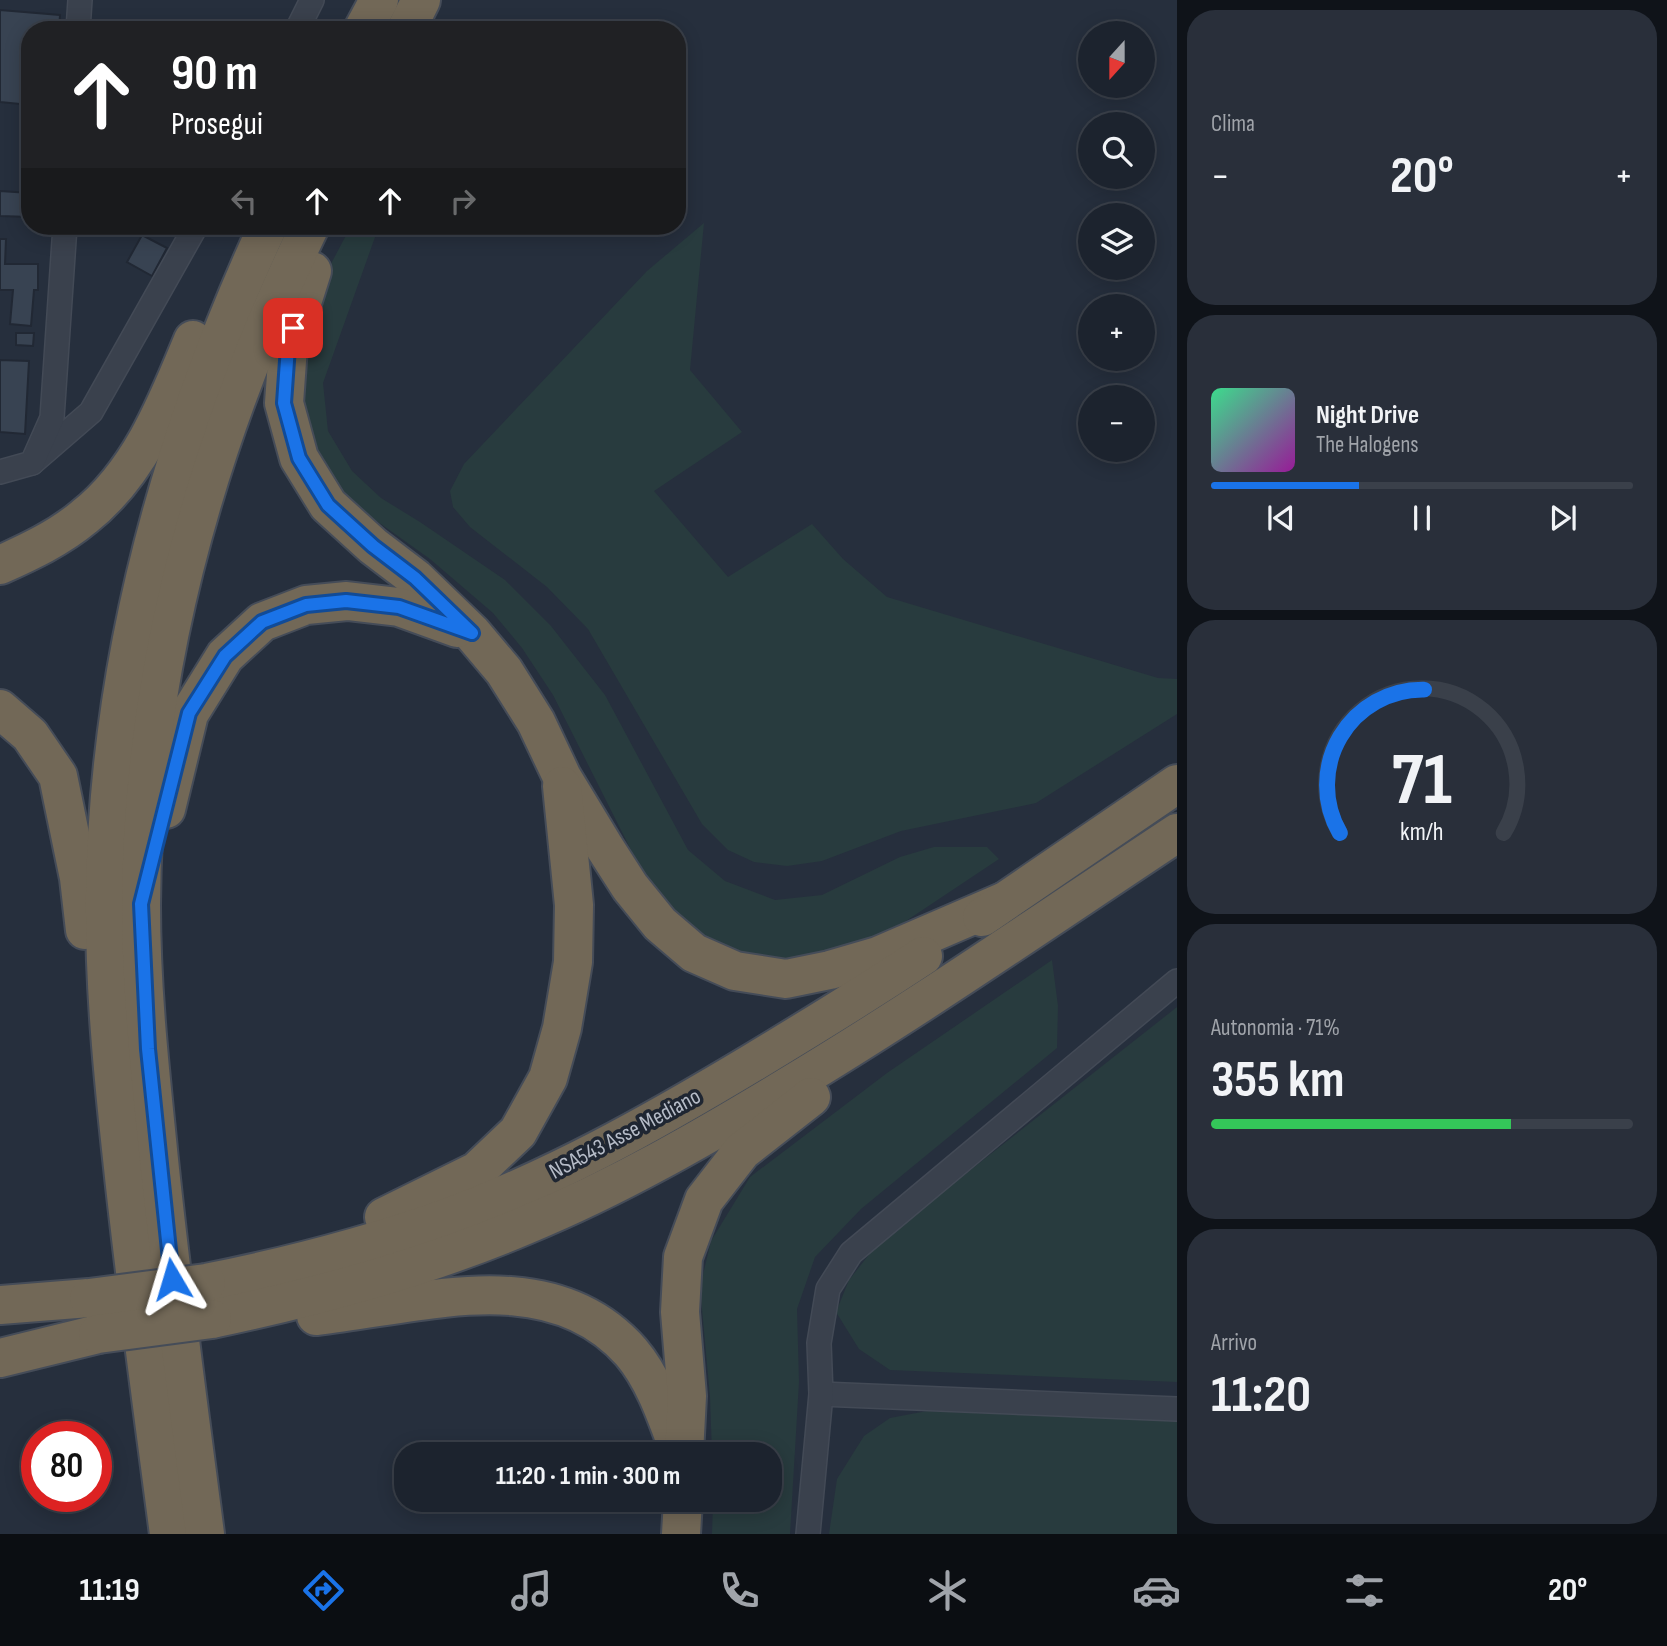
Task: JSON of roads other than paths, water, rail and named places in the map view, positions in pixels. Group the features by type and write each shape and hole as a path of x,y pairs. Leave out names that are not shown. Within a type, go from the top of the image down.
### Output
{"highway":[{"path":"368,21 379,0"},
{"path":"410,21 421,0"},
{"path":"0,565 38,548 85,517 129,471 165,408 208,302 246,235"},
{"path":"169,1534 130,1231 110,1049 105,892 112,772 124,674 145,569 219,340 264,235"},
{"path":"205,1534 164,1214 148,1049 141,904 148,777 161,680 180,580 224,430 247,366 274,300 306,235"},
{"path":"325,235 298,309 288,347 284,403 299,458 328,505 373,546 415,578 472,633 504,671 536,723 562,777 630,887 660,924 694,953 735,971 786,979 878,956 1003,902"},
{"path":"141,904 189,713 225,656 262,622 306,605 346,601 399,607 472,633"},
{"path":"0,709 30,735 58,776 79,878 88,961 110,1049"},
{"path":"286,1267 477,1171 518,1132 548,1078 562,1028 573,962 574,905 562,777"},
{"name":"NSA543 Asse Mediano","path":"209,1301 286,1267 370,1244 443,1219 570,1165 646,1126 796,1036 1003,902 1177,784"},
{"name":"NSA543 Asse Mediano","path":"0,1340 93,1316 209,1301 298,1301 384,1277 538,1220 667,1158 854,1046 1177,834"},
{"path":"684,1442 687,1396 680,1312 683,1257 704,1200 742,1151 845,1072 932,996"},
{"path":"209,1301 284,1320 495,1294 549,1300 593,1319 631,1352 659,1396 678,1442"},
{"path":"0,1299 38,1303"},
{"name":"NSA543 Asse Mediano","path":"0,1305 38,1303 93,1316"},
{"path":"0,1358 93,1316"},
{"path":"681,1534 682,1512"}],"street":[{"path":"79,21 80,0"},
{"path":"302,21 312,0"},
{"path":"32,463 52,418 64,235"},
{"path":"0,472 32,463 91,412 191,235"},
{"path":"808,1534 821,1394 820,1343 828,1289 851,1253 1177,981"},
{"path":"821,1394 1177,1409"}]}
